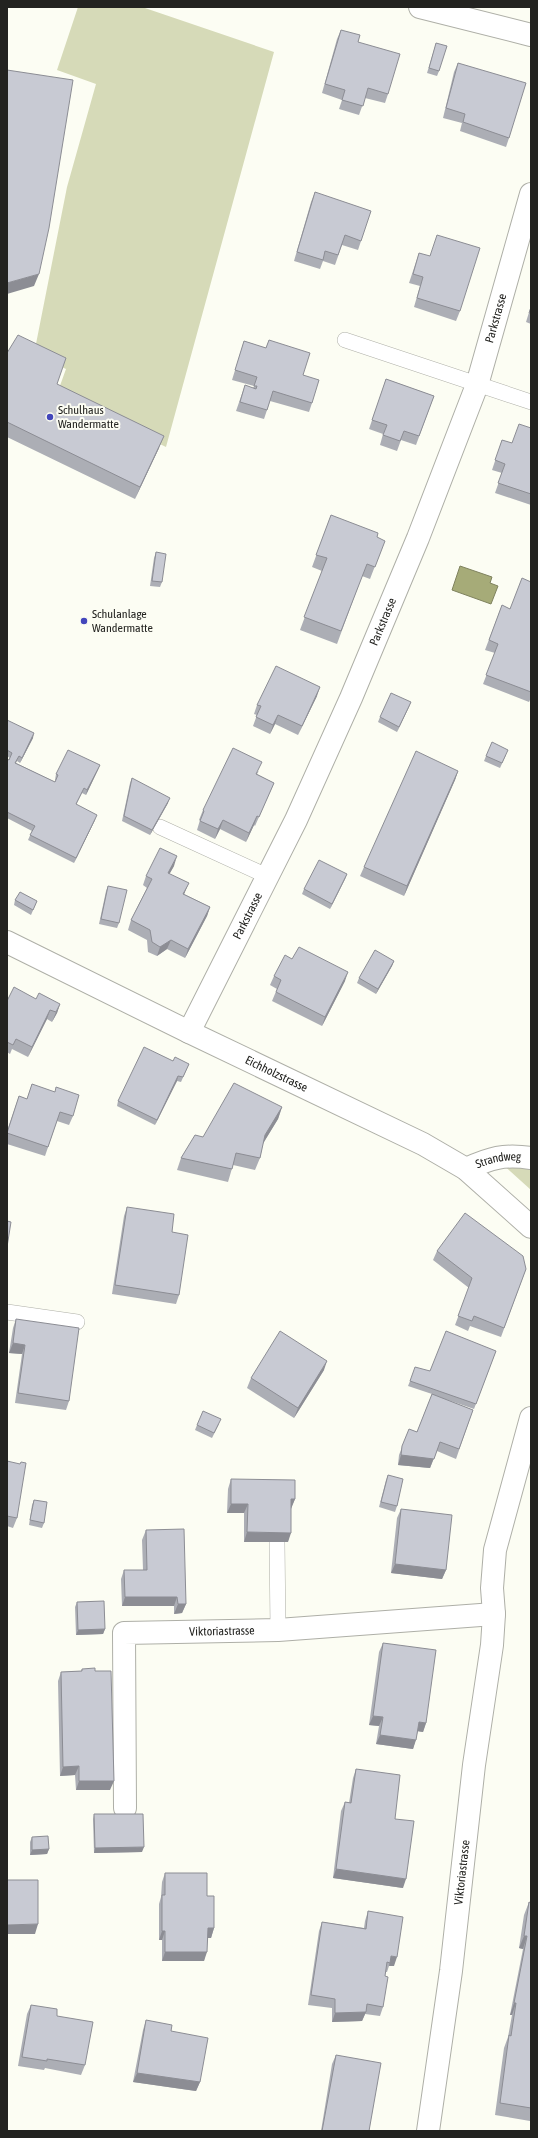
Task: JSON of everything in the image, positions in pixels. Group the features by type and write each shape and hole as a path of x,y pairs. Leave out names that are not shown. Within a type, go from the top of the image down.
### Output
{"street":[{"path":"420,7 531,35"},
{"name":"Parkstrasse","path":"189,1032 296,820 351,698 418,538 477,385 531,194"},
{"name":"Eichholzstrasse","path":"7,942 189,1032 423,1144 466,1169 531,1227"},
{"name":"Strandweg","path":"466,1169 496,1157 518,1156 531,1158"},
{"name":"Viktoriastrasse","path":"428,2131 451,1971 474,1765 492,1646 494,1614 492,1588 495,1550 531,1418"},
{"name":"Viktoriastrasse","path":"125,1808 124,1633 278,1630 494,1614"}],"lane":[{"path":"345,340 531,402"},
{"path":"160,828 267,876"},
{"path":"7,1312 77,1322"},
{"path":"277,1542 278,1630"}],"shaded area":[{"path":"78,7 142,7 274,52 166,447 57,394 66,369 34,354 67,187 96,84 57,70"},
{"path":"460,566 492,577 490,583 498,586 491,604 452,590"},
{"path":"500,1162 531,1164 531,1190"}],"building":[{"path":"341,30 360,35 358,42 400,54 388,94 368,88 363,106 342,100 345,90 325,84"},
{"path":"436,43 447,46 439,71 429,68"},
{"path":"458,63 526,83 509,138 463,122 465,114 446,108"},
{"path":"7,70 73,80 49,228 39,274 7,283"},
{"path":"315,192 371,211 361,241 345,235 338,255 325,251 323,260 297,252"},
{"path":"437,235 480,248 460,311 417,298 423,277 413,274 419,253 430,256"},
{"name":"Schulhaus Wandermatte","path":"18,335 66,358 57,384 164,436 140,487 7,422 7,353"},
{"path":"269,340 310,353 303,375 319,380 312,403 273,391 267,410 240,402 245,385 256,389 257,386 254,386 257,377 235,370 244,341 266,348"},
{"path":"386,379 434,396 419,436 404,431 400,441 383,435 387,425 372,420"},
{"path":"519,424 531,428 531,494 498,483 505,464 495,460 502,440 512,443"},
{"path":"331,515 378,533 377,537 385,541 375,567 367,564 341,631 304,617 327,558 316,555"},
{"path":"156,552 166,554 162,582 152,581"},
{"path":"522,578 531,582 531,692 486,675 498,644 489,640 502,605 510,609"},
{"path":"276,666 320,687 302,726 278,715 273,725 256,717 261,706 257,705"},
{"path":"391,693 411,702 399,727 380,717"},
{"path":"7,720 34,733 22,758 19,756 15,763 55,782 58,775 56,774 68,750 100,765 87,790 84,788 76,804 97,815 76,858 30,835 35,826 7,812 7,759 9,760 12,753 7,750"},
{"path":"492,742 508,750 502,763 486,756"},
{"path":"233,748 262,762 256,774 274,783 259,817 257,816 249,833 223,820 218,829 200,821 204,811 203,810"},
{"path":"416,751 458,771 407,886 364,867"},
{"path":"132,778 170,798 152,830 124,816"},
{"path":"160,848 177,856 168,873 189,883 183,894 210,907 188,949 171,940 160,947 152,942 150,930 131,920 152,879 146,876"},
{"path":"319,860 347,874 332,904 304,889"},
{"path":"108,886 127,890 119,923 101,919"},
{"path":"20,892 37,901 33,910 15,900"},
{"path":"299,947 348,972 325,1017 276,992 281,980 274,976 285,955 292,959"},
{"path":"375,950 394,961 378,989 359,978"},
{"path":"14,987 36,999 39,993 60,1004 56,1012 50,1010 32,1047 16,1039 13,1045 7,1042 7,1001"},
{"path":"144,1047 173,1061 175,1057 189,1064 183,1077 178,1076 157,1120 118,1101"},
{"path":"234,1083 282,1107 265,1135 260,1158 236,1153 232,1169 181,1158 195,1135 203,1137"},
{"path":"32,1084 55,1092 56,1087 79,1095 73,1116 60,1112 48,1147 7,1133 19,1096 27,1099"},
{"path":"127,1207 174,1214 172,1232 188,1235 179,1295 115,1285"},
{"path":"465,1213 523,1256 526,1269 504,1328 474,1316 472,1321 458,1316 472,1278 437,1251"},
{"path":"7,1221 11,1222 7,1247"},
{"path":"16,1319 79,1328 69,1401 18,1393 25,1345 13,1343"},
{"path":"280,1331 327,1361 298,1408 251,1378"},
{"path":"446,1331 496,1351 476,1404 410,1381 415,1367 430,1371"},
{"path":"432,1394 473,1410 459,1449 440,1442 434,1459 401,1455 402,1446 409,1429 417,1432"},
{"path":"203,1411 221,1419 214,1433 197,1425"},
{"path":"7,1461 20,1464 21,1462 26,1463 17,1518 7,1516"},
{"path":"388,1475 403,1479 397,1506 381,1502"},
{"path":"231,1479 295,1480 295,1499 291,1499 291,1533 247,1532 248,1504 231,1504"},
{"path":"34,1500 47,1502 44,1523 30,1520"},
{"path":"401,1509 452,1515 446,1570 395,1564"},
{"path":"184,1529 186,1604 178,1604 177,1597 125,1597 124,1570 147,1570 146,1530"},
{"path":"104,1601 105,1629 78,1630 77,1602"},
{"path":"383,1643 436,1650 426,1723 419,1722 416,1740 380,1735 383,1717 373,1716"},
{"path":"95,1668 95,1671 111,1671 114,1781 79,1781 79,1766 63,1767 61,1672 82,1671 82,1669"},
{"path":"356,1769 400,1775 395,1819 414,1821 406,1879 336,1869 345,1802 351,1803"},
{"path":"94,1814 143,1814 144,1847 95,1848"},
{"path":"48,1836 49,1849 32,1850 32,1837"},
{"path":"165,1873 207,1873 207,1896 214,1896 214,1928 208,1928 207,1952 165,1952 165,1931 162,1931 162,1895 165,1895"},
{"path":"7,1880 38,1880 38,1924 7,1925"},
{"path":"529,1902 531,1903 531,2108 500,2103 509,2035 511,2036 516,2003 514,2003 527,1936 524,1936"},
{"path":"368,1911 403,1917 397,1957 391,1956 390,1963 387,1962 385,1976 388,1977 383,2007 367,2004 366,2012 335,2013 335,1999 311,1995 322,1922 366,1929"},
{"path":"31,2005 57,2009 57,2016 93,2022 85,2065 22,2057"},
{"path":"146,2020 172,2025 171,2031 208,2038 200,2082 137,2073"},
{"path":"336,2055 381,2063 369,2131 322,2131"}],"place":[{"name":"Schulhaus Wandermatte","path":"50,417"},
{"name":"Schulanlage Wandermatte","path":"84,621"}]}
